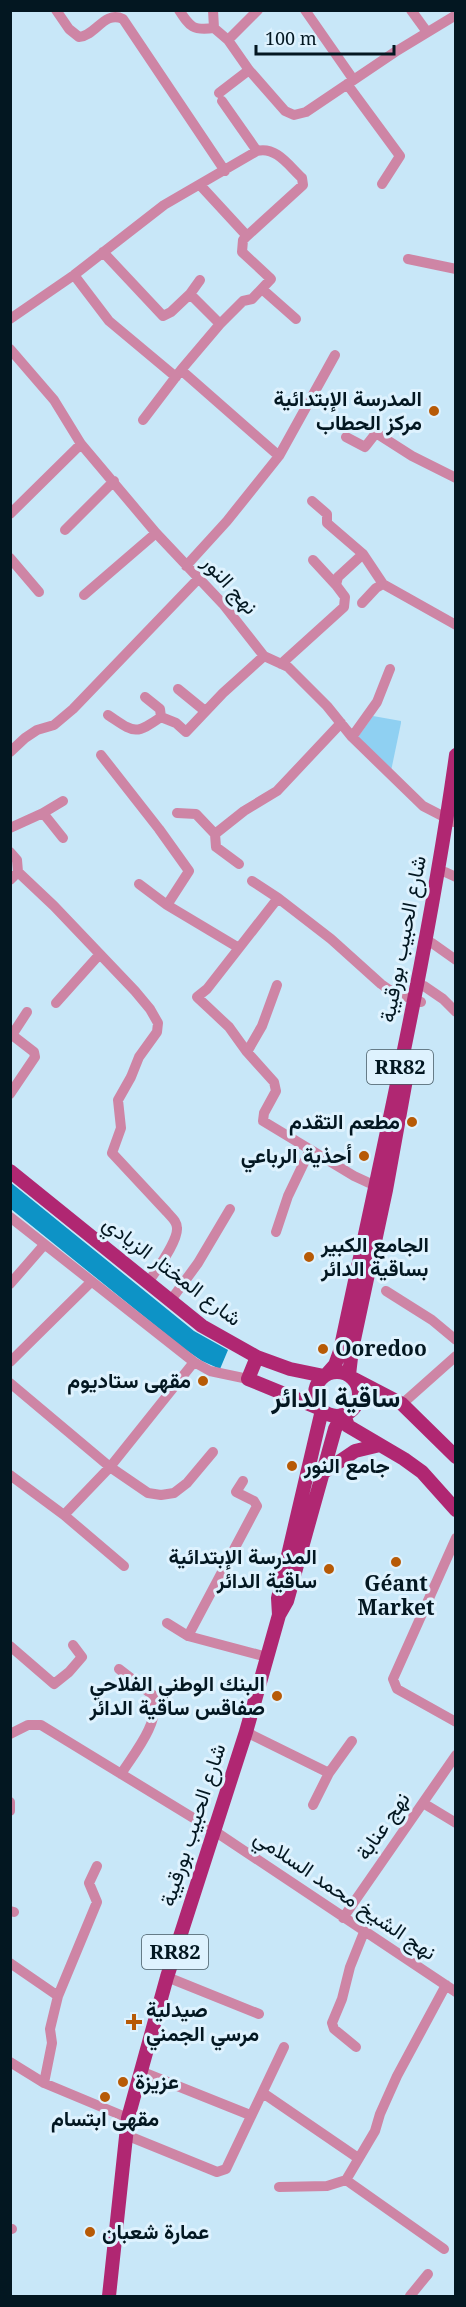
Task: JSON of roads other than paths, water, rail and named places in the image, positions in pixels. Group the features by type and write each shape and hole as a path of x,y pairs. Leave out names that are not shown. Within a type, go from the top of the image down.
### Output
{"main road":[{"name":"شارع الحبيب بورقيبة","path":"417,1001 424,986 432,943 450,874 456,755"},
{"name":"شارع الحبيب بورقيبة","path":"109,2296 128,2118 140,2071 167,1977 246,1732 279,1615 287,1601 335,1429 343,1415 353,1409 358,1400 359,1389 352,1377 352,1349 452,818"},
{"name":"شارع المختار الزيادي","path":"10,1171 202,1326 256,1357 290,1369 325,1375"},
{"name":"شارع الحبيب بورقيبة","path":"279,1615 278,1598 319,1431 322,1409 316,1400 315,1389 335,1365 340,1351 381,1188"},
{"path":"256,1357 248,1379 332,1415 343,1415 348,1426 422,1472 456,1510"},
{"path":"325,1375 341,1372 402,1404 456,1457"},
{"path":"324,1472 355,1451 380,1445"}],"street":[{"path":"56,10 69,29 79,38 86,36 111,17 123,19 225,171"},
{"path":"179,10 189,26 201,30 214,28"},
{"path":"213,10 214,28 228,40 249,70 285,111 294,115 306,112 456,15"},
{"path":"228,40 258,10"},
{"path":"305,10 400,156 382,184"},
{"path":"411,10 427,32"},
{"path":"249,70 220,97 257,151"},
{"path":"10,319 74,275 164,205 257,151 265,149 273,151 302,178 303,186 243,240 242,252 271,279 252,300 243,301 220,324 143,420"},
{"path":"200,185 247,236"},
{"path":"103,252 163,316 171,312 190,294 200,280"},
{"path":"408,259 456,269"},
{"path":"74,275 109,321 179,374 279,456"},
{"path":"262,289 296,319"},
{"path":"190,294 220,324"},
{"name":"نهج النور","path":"10,349 54,400 81,444 186,566 223,604 264,656 288,667 352,737 423,806 452,818"},
{"path":"186,566 227,522 279,456 335,355"},
{"path":"346,437 365,447 375,433 456,478"},
{"path":"10,514 81,444"},
{"path":"65,530 114,481"},
{"path":"312,501 327,514 327,523 363,554 383,584 456,625"},
{"path":"84,596 156,532"},
{"path":"336,585 338,577 363,554"},
{"path":"10,558 39,592"},
{"path":"281,664 344,607 345,597 313,560"},
{"path":"10,752 25,738 37,730 54,725 73,710 199,578"},
{"path":"362,603 383,584"},
{"path":"161,717 176,723 186,732 264,656"},
{"path":"352,737 377,702 390,669"},
{"path":"178,689 205,711"},
{"path":"145,697 160,709 161,717"},
{"path":"108,715 132,730 143,730 161,717"},
{"path":"215,834 244,811 277,791 341,723"},
{"path":"101,755 159,829 189,872 167,905"},
{"path":"10,828 63,801"},
{"path":"43,813 63,838"},
{"path":"177,813 196,814 215,834 216,847 239,864"},
{"path":"10,852 17,860 14,876 54,906 135,991 158,1023 157,1032 139,1057 118,1100 121,1128 112,1153 175,1221 177,1229 174,1241 148,1282"},
{"path":"252,881 331,939 381,984 391,991 417,1001"},
{"path":"138,884 167,905 239,948"},
{"path":"278,898 207,988 197,997 229,1027 273,1082 276,1091 264,1113 263,1121 310,1150 381,1188"},
{"path":"432,943 456,960"},
{"path":"56,1003 99,955"},
{"path":"247,1052 262,1026 278,985"},
{"path":"424,986 443,999 456,1012"},
{"path":"10,1094 35,1057 34,1052 12,1035 27,1012"},
{"path":"276,1232 288,1196 310,1150"},
{"path":"171,1300 203,1255 230,1209"},
{"path":"10,1217 194,1362 210,1371 248,1379"},
{"path":"10,1284 44,1245"},
{"path":"10,1362 91,1282"},
{"path":"386,1291 432,1320 456,1340"},
{"path":"64,1515 110,1467 194,1362"},
{"path":"402,1404 453,1363"},
{"path":"10,1383 110,1467 148,1493 161,1495 174,1493 187,1483 213,1452"},
{"path":"10,1475 64,1515 124,1566"},
{"path":"188,1636 256,1506 254,1501 236,1492 243,1481"},
{"path":"456,1538 393,1679 397,1689 456,1722"},
{"path":"167,1623 188,1636 267,1657"},
{"path":"10,1646 54,1684 82,1657 73,1645"},
{"path":"119,1669 154,1696 156,1706 149,1728 121,1774"},
{"name":"نهج الشيخ محمد السلامي","path":"10,1734 28,1725 41,1725 213,1830 456,1992"},
{"path":"246,1732 329,1773"},
{"path":"313,1805 329,1773 352,1741"},
{"name":"نهج عنابة","path":"343,1918 456,1755"},
{"path":"10,1802 10,1811"},
{"path":"423,1803 456,1823"},
{"path":"44,2083 52,2043 50,2029 58,1996 97,1902 89,1883 97,1866"},
{"path":"356,2047 334,2029 332,2023 342,1999 348,1972 364,1932"},
{"path":"10,1963 58,1996"},
{"path":"167,1977 259,2014"},
{"path":"279,2187 327,2186 346,2180 375,2131 397,2076 446,1985"},
{"path":"126,2135 217,2172 226,2169 284,2047"},
{"path":"10,2062 44,2083 128,2118"},
{"path":"140,2071 250,2115"},
{"path":"262,2093 358,2158"},
{"path":"346,2180 444,2249"},
{"path":"410,2296 428,2274"}],"place":[{"name":"المدرسة الإبتدائية مركز الحطاب","path":"434,411"},
{"name":"مطعم التقدم","path":"412,1122"},
{"name":"أحذية الرباعي","path":"364,1156"},
{"name":"الجامع الكبير بساقية الدائر","path":"309,1257"},
{"name":"Ooredoo","path":"323,1349"},
{"name":"مقهى ستاديوم","path":"203,1381"},
{"name":"جامع النور","path":"292,1466"},
{"name":"Géant Market","path":"396,1562"},
{"name":"المدرسة الإبتدائية ساقية الدائر","path":"329,1569"},
{"name":"البنك الوطني الفلاحي صفاقس ساقية الدائر","path":"277,1696"},
{"name":"صيدلية مرسي الجمني","path":"134,2022"},
{"name":"عزيزة","path":"123,2082"},
{"name":"مقهى ابتسام","path":"105,2097"},
{"name":"عمارة شعبان","path":"90,2232"}],"district":[{"name":"ساقية الدائر","path":"336,1398"}]}
